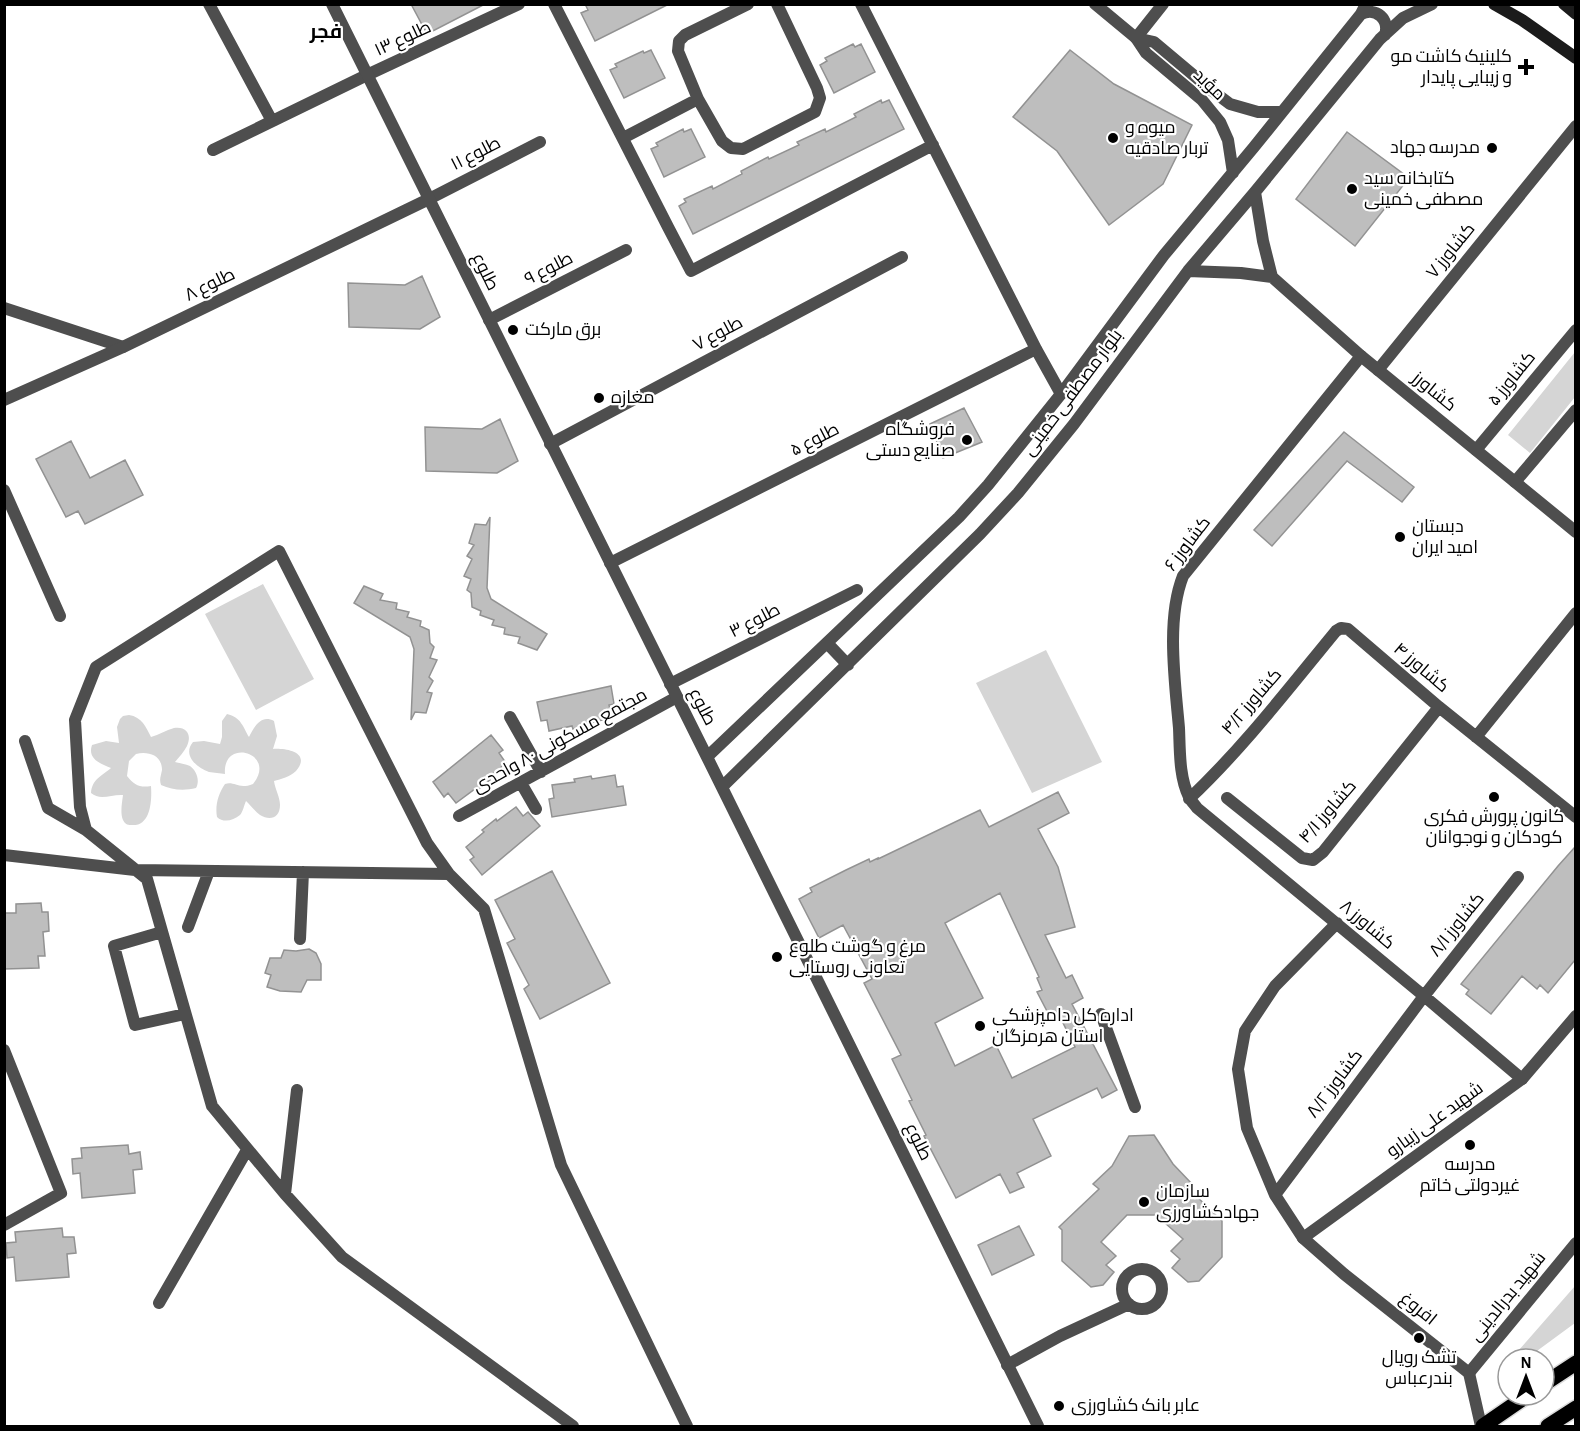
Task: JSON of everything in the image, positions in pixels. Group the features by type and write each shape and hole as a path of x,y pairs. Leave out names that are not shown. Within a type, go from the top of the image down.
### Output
{"main road":[{"path":"1494,4 1522,20 1575,58"},
{"path":"1519,4 1518,10 1522,20"},
{"path":"1564,4 1575,14"},
{"path":"1556,1376 1575,1363"},
{"path":"1482,1426 1510,1407"},
{"path":"1548,1426 1575,1408"}],"street":[{"path":"209,4 272,121"},
{"name":"طلوع","path":"332,4 1038,1426"},
{"name":"طلوع ۱۳","path":"213,150 519,4"},
{"path":"554,4 692,271 933,145"},
{"path":"748,4 685,34 679,41 678,51 698,99 722,141 731,148 743,149 815,112 820,99 817,88 777,4"},
{"path":"861,4 1061,394"},
{"name":"مؤید","path":"1095,4 1136,38 1146,53 1202,100 1220,122 1227,140 1233,172"},
{"path":"1136,38 1163,4"},
{"name":"بلوار مصطفی خمینی","path":"722,788 980,534 1018,493 1074,424 1188,271 1384,34 1403,18 1432,4"},
{"path":"1364,9 1383,18 1386,23 1384,34"},
{"name":"بلوار مصطفی خمینی","path":"707,757 959,517 988,485 1061,394 1164,255 1364,9"},
{"name":"مؤید","path":"1136,38 1154,42 1230,104 1258,112 1282,112"},
{"path":"622,138 698,99"},
{"name":"کشاورز ۷","path":"1378,370 1575,126"},
{"name":"طلوع ۱۱","path":"429,199 540,142"},
{"path":"1188,271 1272,277 1255,192"},
{"name":"طلوع ۸","path":"4,400 123,347 429,199"},
{"name":"طلوع ۹","path":"489,320 626,250"},
{"name":"طلوع ۷","path":"550,444 902,257"},
{"name":"کشاورز","path":"1272,277 1361,356 1575,532"},
{"path":"4,308 123,347"},
{"name":"کشاورز ۵","path":"1476,450 1575,330"},
{"name":"طلوع ۵","path":"610,563 1036,349"},
{"name":"کشاورز ۶","path":"1189,799 1181,757 1174,663 1177,591 1183,576 1361,356"},
{"path":"1515,482 1575,410"},
{"path":"4,490 60,616"},
{"path":"86,830 80,807 75,720 96,667 279,551 427,843 449,874 484,909 561,1165 687,1426"},
{"name":"طلوع ۳","path":"670,684 856,590"},
{"path":"1476,737 1575,613"},
{"name":"کشاورز ۴/۲","path":"1189,799 1221,766 1336,631 1341,628"},
{"name":"کشاورز ۴","path":"1341,628 1348,629 1439,707 1574,814"},
{"path":"827,643 848,665"},
{"name":"مجتمع مسکونی ۸۰ واحدی","path":"459,816 677,697"},
{"name":"کشاورز ۴/۱","path":"1227,798 1302,858 1313,860 1323,852 1439,707"},
{"path":"510,717 541,772"},
{"path":"24,741 48,808 86,830 147,879 212,1106 247,1150 342,1257 573,1426"},
{"path":"521,783 536,809"},
{"name":"کشاورز ۸","path":"1189,799 1522,1079"},
{"path":"4,855 135,870 449,874"},
{"path":"188,927 209,871"},
{"path":"300,939 303,872"},
{"name":"کشاورز ۸/۱","path":"1424,996 1518,878"},
{"name":"افروغ","path":"1337,924 1275,986 1245,1031 1238,1069 1247,1128 1275,1195 1303,1238 1344,1274 1468,1373"},
{"path":"162,932 114,946 135,1025 185,1014"},
{"name":"کشاورز ۸/۲","path":"1275,1195 1424,996"},
{"path":"1101,1014 1136,1107"},
{"name":"شهید علی زیبارو","path":"1303,1238 1522,1079 1575,1016"},
{"path":"4,1050 61,1193 4,1225"},
{"path":"285,1194 297,1090"},
{"path":"159,1303 247,1150"},
{"name":"شهید بدرالدینی","path":"1468,1373 1575,1243"},
{"path":"1007,1365 1060,1336 1129,1304"},
{"path":"1468,1373 1482,1426"}],"shaded area":[{"path":"1575,352 1575,397 1530,453 1508,435"},
{"path":"263,584 314,679 256,710 205,614"},
{"path":"1046,650 1102,762 1032,793 976,683"},
{"path":"227,714 239,720 249,737 262,720 274,721 277,736 273,749 295,752 301,759 294,773 274,781 280,809 274,817 267,818 260,815 246,801 241,814 234,819 225,821 217,817 218,800 225,784 244,786 253,784 259,773 259,764 254,757 247,754 239,753 232,756 226,763 225,774 204,770 192,760 189,752 193,742 204,741 220,744 222,721"},
{"path":"129,715 140,720 151,737 174,728 185,730 189,735 187,746 175,762 190,766 198,779 196,788 192,789 174,789 161,785 160,761 154,755 136,754 129,761 127,776 138,785 151,786 151,798 149,812 143,822 131,825 125,823 122,817 123,795 102,797 91,793 95,781 111,768 99,763 93,757 92,745 106,741 119,743 117,727 123,716"},
{"path":"1575,1286 1575,1323 1542,1347 1522,1347"}],"building":[{"path":"411,4 485,4 427,34"},
{"path":"585,4 669,4 595,41 581,13 588,10"},
{"path":"853,44 855,47 861,44 875,72 834,93 820,65 827,61 825,58"},
{"path":"651,50 665,78 624,98 610,70 617,67 615,64 643,51 644,53"},
{"name":"میوه و تربار صادقیه","path":"1070,50 1114,84 1192,125 1163,184 1109,225 1057,151 1013,117"},
{"path":"881,100 882,103 889,100 904,129 693,234 679,206 686,202 684,199 712,186 713,189 768,157 769,159 799,145 797,142 825,129 826,132 856,117 854,114"},
{"path":"683,129 684,132 691,129 705,157 664,177 651,149 658,146 656,143"},
{"name":"کتابخانه سید مصطفی خمینی","path":"1347,132 1409,178 1355,246 1296,199"},
{"path":"422,276 440,317 420,329 349,327 348,283 405,285"},
{"path":"964,408 982,442 943,458 930,424"},
{"path":"500,419 518,461 497,473 426,471 425,427 482,429"},
{"path":"1344,432 1414,487 1402,502 1347,461 1272,546 1254,530"},
{"path":"71,441 90,478 125,460 143,495 85,524 78,511 66,517 36,459"},
{"path":"490,517 487,588 491,599 547,634 537,650 518,643 520,637 504,634 505,628 492,625 494,620 480,615 481,611 472,607 471,593 467,590 471,579 464,576 472,559 467,556 474,545 469,543 475,524 486,525"},
{"path":"364,586 383,594 380,600 397,603 396,609 409,612 407,617 421,621 420,626 429,630 430,643 434,647 430,658 437,660 429,677 433,681 427,692 432,693 426,713 415,712 411,720 414,649 410,637 354,603"},
{"path":"611,686 614,704 609,705 612,718 573,729 572,726 549,731 547,720 541,721 537,702"},
{"path":"491,735 503,750 499,753 506,763 488,778 490,780 456,803 448,793 444,797 433,782"},
{"path":"615,775 617,787 623,786 626,805 552,817 549,799 554,798 552,785 575,782 574,779 591,776 592,779"},
{"path":"1058,792 1069,813 1038,829 1058,867 1075,927 1045,935 1066,978 1072,975 1083,998 1072,1004 1117,1090 1102,1098 1097,1088 1033,1119 1051,1156 1017,1173 1024,1187 1010,1193 1000,1174 956,1198 924,1136 926,1135 909,1101 912,1100 892,1059 901,1055 864,983 872,979 843,925 819,938 799,899 812,892 810,888 846,870 869,859 870,862 878,859 980,810 989,827","holes":["1000,893 1039,977 1037,978 1042,990 1037,992 1049,1015 1057,1011 1075,1047 1012,1078 996,1045 955,1066 935,1023 983,998 945,923"]},
{"path":"516,807 523,816 528,812 540,826 482,875 470,860 474,857 466,847 484,832 482,830"},
{"path":"1575,847 1575,960 1548,993 1540,985 1537,989 1522,976 1491,1014 1466,994 1469,990 1461,984"},
{"path":"552,871 610,983 540,1019 524,989 529,985 507,943 515,939 495,900"},
{"path":"41,903 42,912 48,912 49,931 43,932 45,956 38,956 39,968 4,969 4,913 16,913 16,904"},
{"path":"309,949 316,953 321,964 321,980 307,980 301,992 280,991 267,987 271,975 265,973 270,958 281,958 284,950"},
{"name":"سازمان جهادکشاورزی","path":"1154,1135 1173,1164 1193,1185 1189,1189 1222,1221 1222,1257 1199,1281 1188,1282 1172,1268 1180,1259 1171,1251 1183,1239 1156,1215 1127,1215 1101,1242 1116,1256 1106,1265 1114,1272 1103,1285 1091,1287 1062,1261 1062,1230 1059,1227 1099,1189 1093,1184 1112,1166 1129,1136"},
{"path":"128,1145 129,1154 140,1152 142,1169 133,1170 135,1193 82,1198 80,1173 73,1174 72,1159 82,1158 81,1148"},
{"path":"1019,1226 1034,1255 992,1275 978,1245"},
{"path":"62,1228 63,1237 74,1237 76,1253 67,1254 69,1277 16,1281 14,1257 7,1258 6,1243 16,1242 15,1232"}],"place":[{"name":"کلینیک کاشت مو و زیبایی پایدار","path":"1526,67"},
{"name":"میوه و تربار صادقیه","path":"1113,138"},
{"name":"مدرسه جهاد","path":"1492,148"},
{"name":"کتابخانه سید مصطفی خمینی","path":"1352,189"},
{"name":"برق مارکت","path":"513,330"},
{"name":"مغازه","path":"599,398"},
{"name":"فروشگاه صنایع دستی","path":"967,440"},
{"name":"دبستان امید ایران","path":"1400,537"},
{"name":"کانون پرورش فکری کودکان و نوجوانان","path":"1494,797"},
{"name":"مرغ و گوشت طلوع تعاونی روستایی","path":"777,957"},
{"name":"اداره کل دامپزشکی استان هرمزگان","path":"980,1026"},
{"name":"مدرسه غیردولتی خاتم","path":"1470,1145"},
{"name":"سازمان جهادکشاورزی","path":"1144,1202"},
{"name":"تشک رویال بندرعباس","path":"1419,1338"},
{"name":"عابر بانک کشاورزی","path":"1059,1406"}],"district":[{"name":"فجر","path":"326,32"}]}
